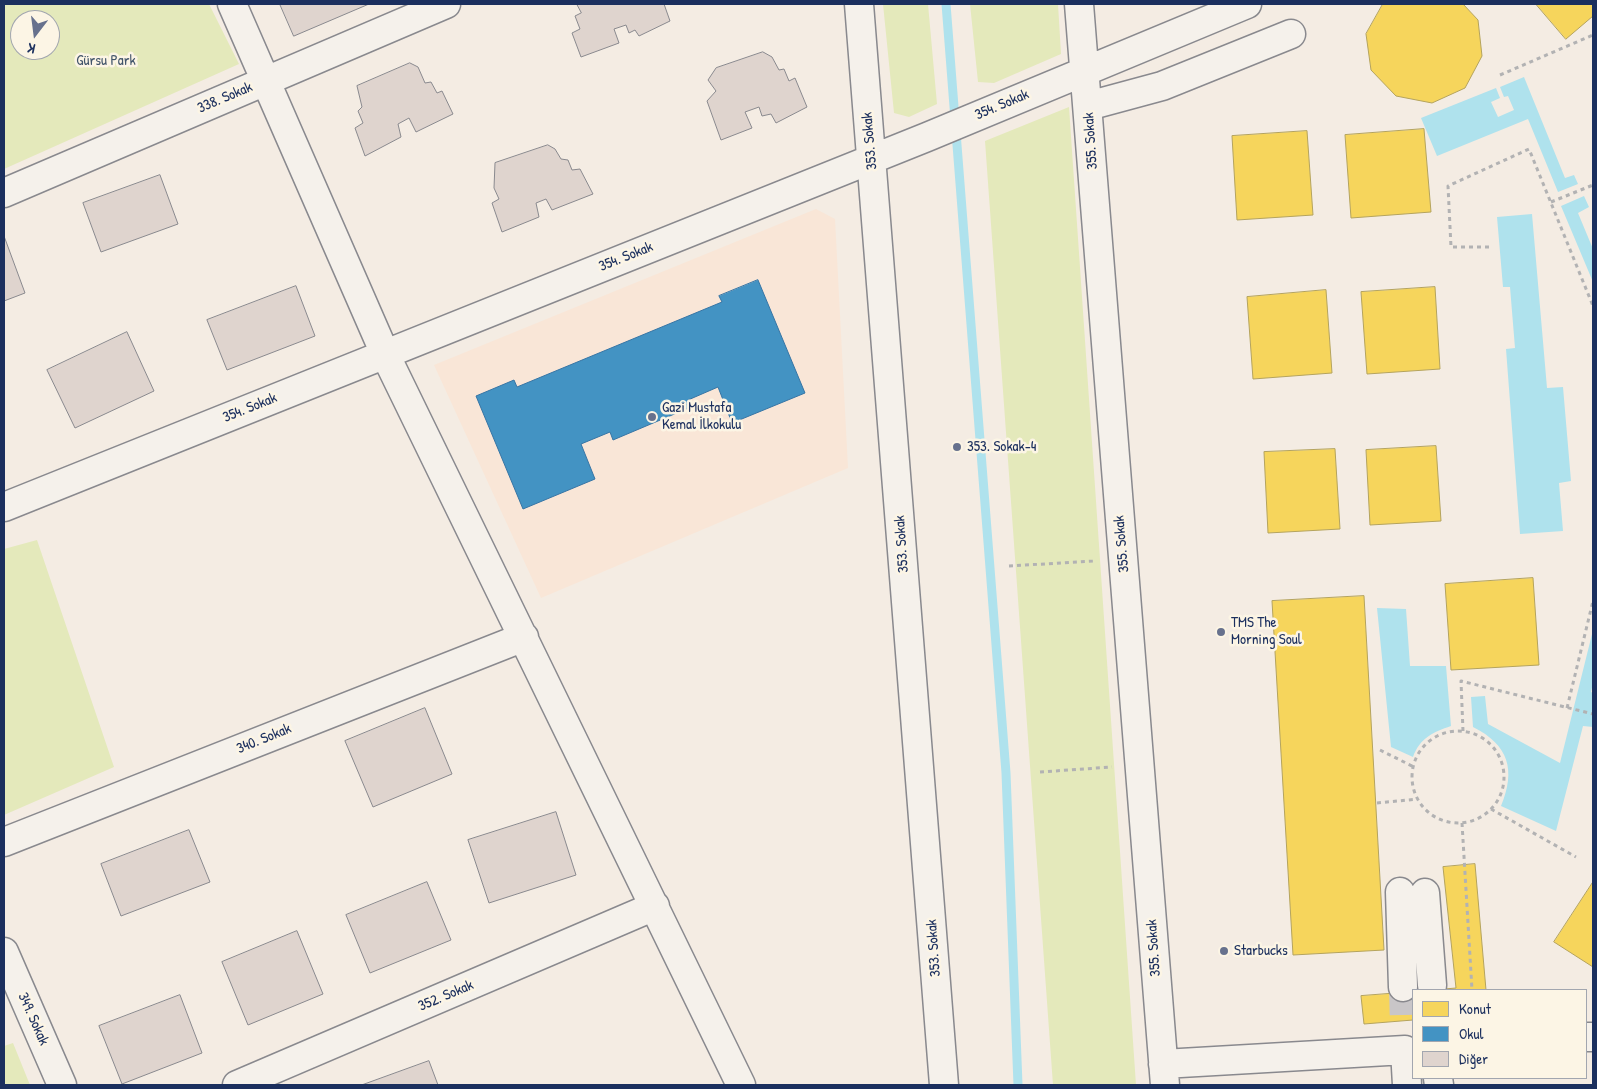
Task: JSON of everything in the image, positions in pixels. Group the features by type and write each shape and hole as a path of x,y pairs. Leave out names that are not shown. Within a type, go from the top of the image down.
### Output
{"street":[{"path":"232,4 267,80 385,354 741,1085"},
{"name":"338. Sokak","path":"4,193 446,4"},
{"name":"353. Sokak","path":"859,4 944,1085"},
{"name":"355. Sokak","path":"1079,4 1164,1074"},
{"name":"354. Sokak","path":"4,507 927,137 1247,4"},
{"path":"1088,106 1162,86 1291,34"},
{"name":"340. Sokak","path":"4,842 524,637"},
{"path":"1403,987 1413,893 1432,985"},
{"name":"352. Sokak","path":"237,1085 655,906"},
{"name":"349. Sokak","path":"4,952 62,1085"},
{"path":"1164,1074 1408,1042 1407,1085"}],"path":[{"path":"1500,75 1593,35"},
{"path":"1489,247 1451,246 1448,186 1529,149 1593,306"},
{"path":"1551,202 1593,185"},
{"path":"1009,566 1123,560"},
{"path":"1567,708 1593,600"},
{"path":"1463,732 1461,681 1593,714"},
{"path":"1449,732 1463,732 1477,735 1489,743 1498,754 1503,767 1504,782 1500,797 1491,810 1478,819 1462,823 1446,822 1432,815 1418,799 1414,790 1415,759 1424,746 1435,737 1449,732"},
{"path":"1380,750 1414,767"},
{"path":"1040,772 1140,766"},
{"path":"1377,803 1418,799"},
{"path":"1491,810 1576,858"},
{"path":"1462,823 1472,989"}],"shaded area":[{"name":"Gazi Mustafa Kemal İlkokulu","path":"816,209 835,219 848,468 541,598 434,365"}],"green space":[{"name":"Gürsu Park","path":"4,4 209,4 239,64 4,169"},
{"path":"883,4 928,4 937,104 909,117 894,113"},
{"path":"970,4 1058,4 1061,54 994,83 978,82"},
{"path":"1069,107 1136,1085 1053,1085 985,141"},
{"path":"37,540 114,767 4,815 4,549"},
{"path":"13,1043 30,1085 4,1085 4,1046"}],"water":[{"path":"1524,77 1565,178 1574,175 1578,184 1558,192 1528,119 1437,156 1421,118 1496,88 1500,98 1491,102 1498,117 1514,110 1508,96 1504,97 1500,87"},
{"path":"1584,196 1589,207 1578,213 1593,249 1593,282 1561,206"},
{"path":"1532,214 1547,388 1563,387 1571,481 1559,483 1563,531 1520,534 1506,349 1515,348 1510,287 1503,287 1497,217"},
{"path":"1377,608 1406,609 1410,666 1446,666 1451,726 1423,740 1413,757 1391,747"},
{"path":"1593,630 1593,683 1591,692 1593,693 1593,727 1583,726 1556,831 1501,806 1508,781 1506,760 1502,750 1495,742 1473,727 1471,697 1485,696 1488,724 1560,763"}],"building: Konut":[{"path":"1383,4 1463,4 1478,20 1482,56 1465,88 1432,103 1396,96 1371,70 1366,34"},
{"path":"1536,4 1593,4 1593,16 1566,39"},
{"path":"1424,129 1431,212 1351,218 1345,135"},
{"path":"1307,131 1313,215 1237,220 1232,136"},
{"path":"1435,287 1440,369 1367,374 1361,292"},
{"path":"1326,290 1332,373 1253,379 1247,297"},
{"path":"1436,446 1441,521 1370,525 1366,450"},
{"path":"1335,449 1340,529 1268,533 1264,452"},
{"path":"1533,578 1539,665 1451,670 1445,584"},
{"path":"1364,596 1384,950 1293,955 1272,601"},
{"path":"1475,864 1486,989 1444,989 1456,988 1443,867"},
{"path":"1593,882 1593,967 1554,942"},
{"path":"1412,992 1412,1020 1364,1024 1361,996"}],"building: Okul":[{"path":"758,280 805,393 732,423 718,387 688,400 691,407 613,440 610,432 581,444 595,479 523,509 476,396 514,380 517,387 722,302 719,296"}],"building: Diğer":[{"path":"280,4 369,4 294,36"},
{"path":"577,4 664,4 670,21 639,36 635,30 629,33 626,25 614,29 619,43 581,57 572,33 580,29 575,16 581,13"},
{"path":"763,52 772,57 779,70 784,69 789,81 795,78 807,107 776,123 771,114 762,116 759,107 745,112 752,128 721,140 707,101 716,91 708,80 716,68"},
{"path":"410,63 418,67 425,83 431,82 437,93 442,91 453,114 416,132 409,118 398,124 401,137 365,156 355,128 363,123 358,111 362,107 357,86"},
{"path":"548,145 555,149 561,159 568,160 572,170 580,169 593,194 552,210 546,199 536,203 539,217 502,232 492,203 499,199 494,188 495,163"},
{"path":"160,175 178,224 101,252 83,203"},
{"path":"4,236 25,293 4,301"},
{"path":"296,286 315,336 227,370 207,320"},
{"path":"127,332 154,391 75,428 47,370"},
{"path":"425,708 452,774 373,807 345,741"},
{"path":"556,812 576,875 489,903 468,840"},
{"path":"189,830 210,882 121,916 101,864"},
{"path":"427,882 451,940 370,973 346,915"},
{"path":"297,931 323,994 248,1025 222,962"},
{"path":"180,995 202,1053 122,1084 99,1026"},
{"path":"429,1061 438,1085 362,1085"}],"waterway":[{"path":"946,4 1006,773 1018,1085"}],"tunnel":[{"path":"1403,987 1404,1027"}],"place":[{"name":"Gazi Mustafa Kemal İlkokulu","path":"652,417"},
{"name":"353. Sokak-4","path":"957,447"},
{"name":"TMS The Morning Soul","path":"1221,632"},
{"name":"Starbucks","path":"1224,951"}]}
